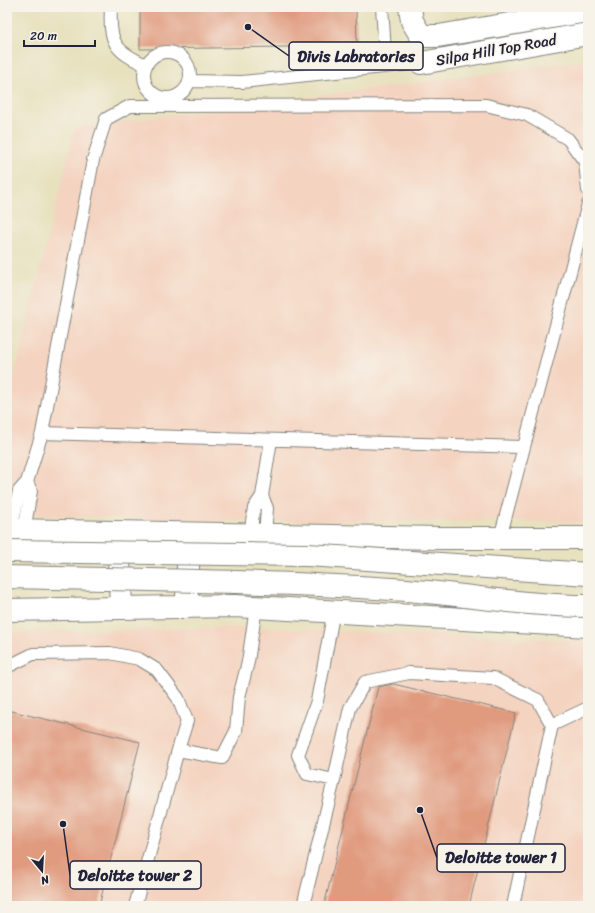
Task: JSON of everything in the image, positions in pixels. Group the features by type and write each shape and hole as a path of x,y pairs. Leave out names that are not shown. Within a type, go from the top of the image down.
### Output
{"main road":[{"path":"410,7 412,21 421,36 438,36 588,11"},
{"path":"556,16 561,38"},
{"name":"Silpa Hill Top Road","path":"421,63 588,34"},
{"path":"12,536 118,532 258,535 588,538"},
{"path":"118,532 121,608"},
{"path":"186,607 190,534"},
{"path":"12,536 588,574"},
{"path":"7,577 307,584 396,589 534,603 588,606"},
{"path":"7,610 256,607 334,610 588,626"}],"lane":[{"path":"111,7 113,40 121,52 146,65"},
{"path":"382,7 386,67"},
{"path":"164,52 178,55 188,66 190,73 189,81 181,94 166,98 159,97 147,88 144,72 146,65 150,59 164,52"},
{"name":"Silpa Hill Top Road","path":"189,81 242,82 421,63"},
{"path":"12,536 19,491 27,482 42,433 93,160 106,119 130,106 486,105 527,115 568,139 585,162 588,190"},
{"path":"500,538 588,204"},
{"path":"42,433 523,447"},
{"path":"258,535 254,508 262,496 271,440"},
{"path":"178,750 222,758 236,731 239,697 248,662 256,607"},
{"path":"334,610 317,701 298,755 307,774 334,780"},
{"path":"7,667 33,654 110,653 139,659 157,670 178,698 187,721 135,906"},
{"path":"303,906 350,708 365,682 409,672 493,678 538,700 552,725 513,906"},
{"path":"552,725 588,708"}],"shaded area":[{"path":"588,60 588,522 200,521 7,514 7,406 75,128"},
{"path":"237,627 588,641 588,906 7,906 7,633"}],"building":[{"path":"140,7 356,7 357,46 140,49"},
{"path":"393,684 516,713 469,906 324,906 378,687"},
{"path":"7,710 140,742 99,906 7,906"}],"place":[{"name":"Divis Labratories","path":"248,27"},
{"name":"Deloitte tower 1","path":"420,810"},
{"name":"Deloitte tower 2","path":"63,824"}]}
